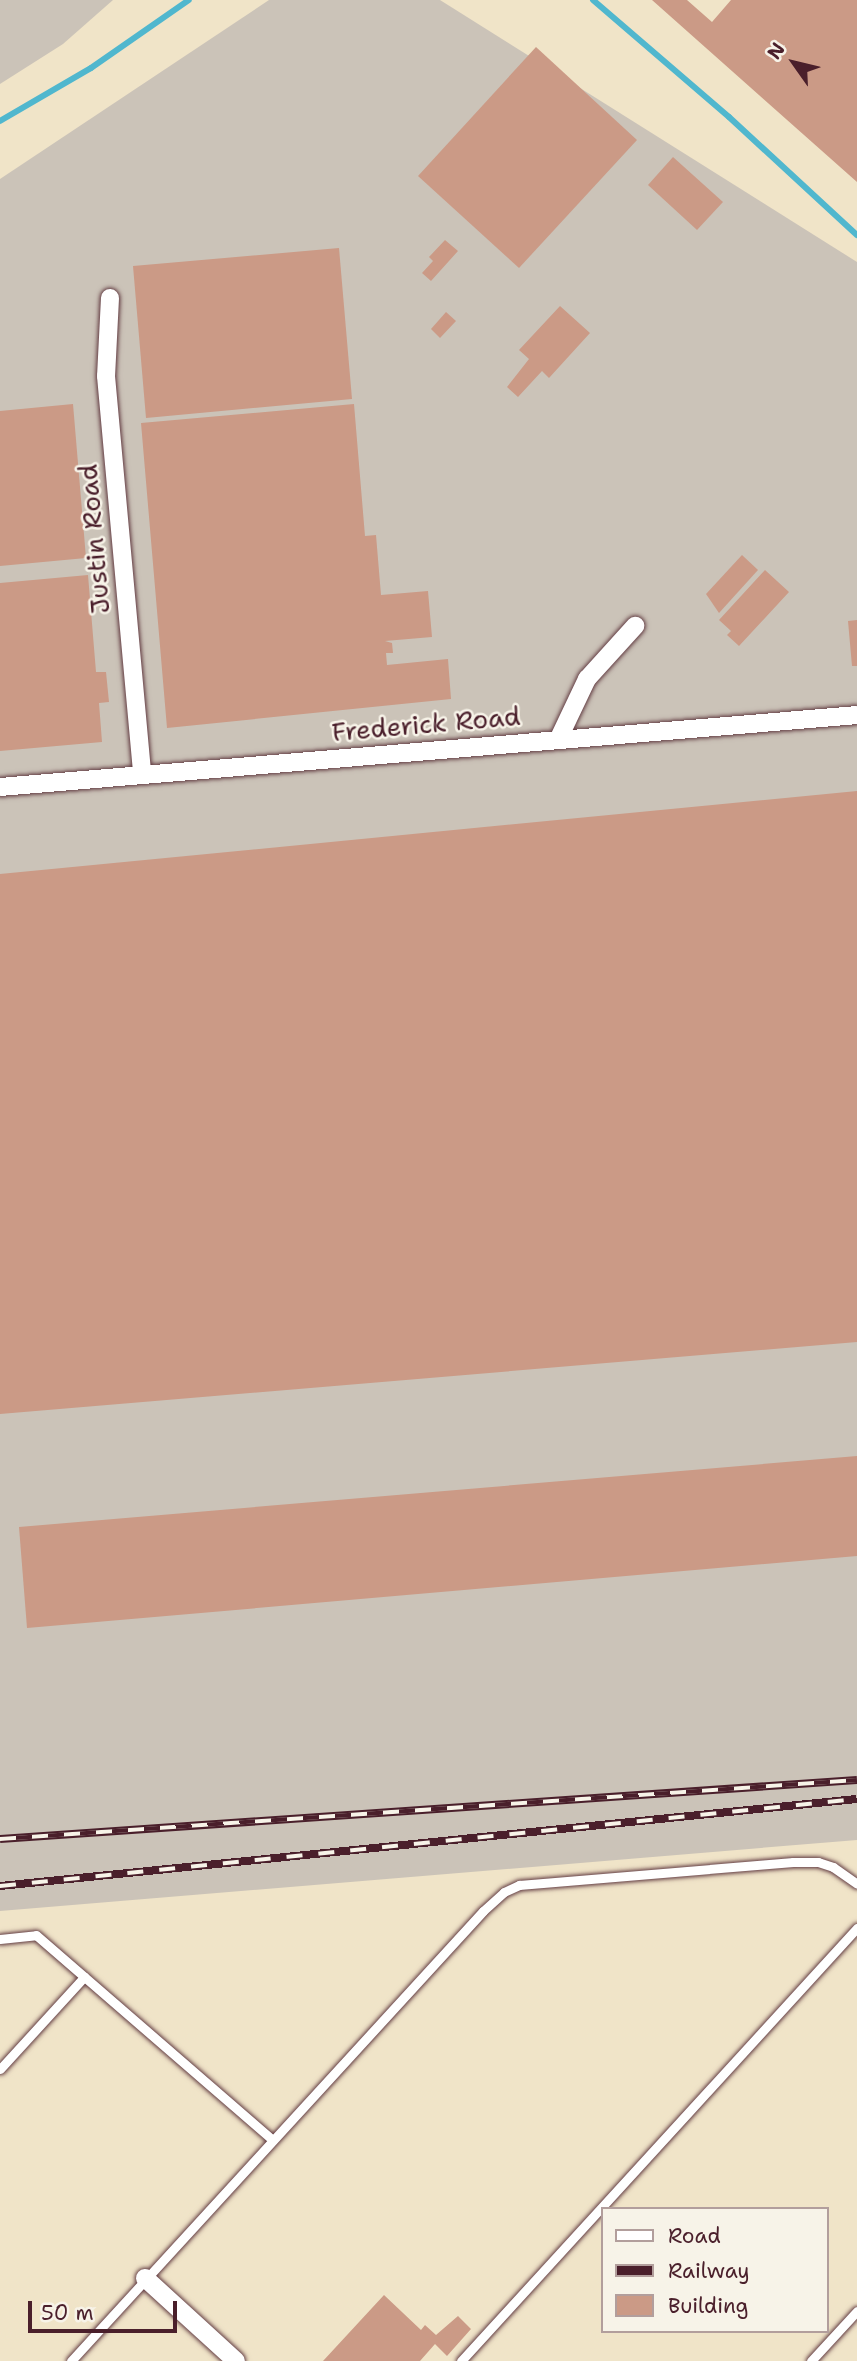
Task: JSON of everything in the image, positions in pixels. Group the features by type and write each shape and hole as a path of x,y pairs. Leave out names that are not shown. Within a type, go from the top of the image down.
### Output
{"street":[{"name":"Justin Road","path":"110,298 106,376 142,774"},
{"path":"558,740 587,679 635,626"},
{"name":"Frederick Road","path":"0,787 857,715"},
{"path":"145,2277 236,2361"}],"lane":[{"path":"71,2361 145,2277 483,1911 504,1892 519,1885 793,1862 818,1862 834,1867 857,1884"},
{"path":"461,2361 857,1928"},
{"path":"0,1939 36,1935 273,2140"},
{"path":"0,2069 84,1977"},
{"path":"811,2361 857,2311"}],"shaded area":[{"path":"0,0 113,0 63,44 0,84"},
{"path":"269,0 440,0 857,262 857,1840 0,1911 0,179"}],"building":[{"path":"652,0 687,0 712,22 731,0 857,0 857,182"},
{"path":"536,47 637,140 519,268 418,176"},
{"path":"673,157 723,202 697,230 648,185"},
{"path":"445,240 458,251 431,281 422,273 433,261 429,257"},
{"path":"339,248 352,399 146,418 133,266"},
{"path":"560,306 590,333 549,378 542,371 518,397 507,387 529,359 519,350"},
{"path":"446,312 456,321 440,338 431,329"},
{"path":"73,404 86,558 0,566 0,411"},
{"path":"354,404 365,536 376,535 381,595 428,591 432,637 385,641 392,643 393,653 386,653 387,665 448,659 451,699 167,728 141,423"},
{"path":"742,555 758,570 719,613 706,594"},
{"path":"765,570 789,592 739,646 727,635 731,631 719,620"},
{"path":"88,575 96,672 106,672 109,702 99,703 102,742 0,751 0,583"},
{"path":"857,620 857,666 852,666 848,621"},
{"path":"857,791 857,1342 0,1414 0,874"},
{"path":"857,1456 857,1556 27,1628 19,1527"},
{"path":"384,2295 421,2330 425,2325 436,2335 458,2316 471,2329 447,2356 435,2344 420,2361 323,2361"}],"waterway":[{"path":"0,121 91,68 189,0"},
{"path":"593,0 729,117 857,235"}],"railway":[{"path":"0,1839 857,1780"},
{"path":"0,1886 857,1799"}]}
